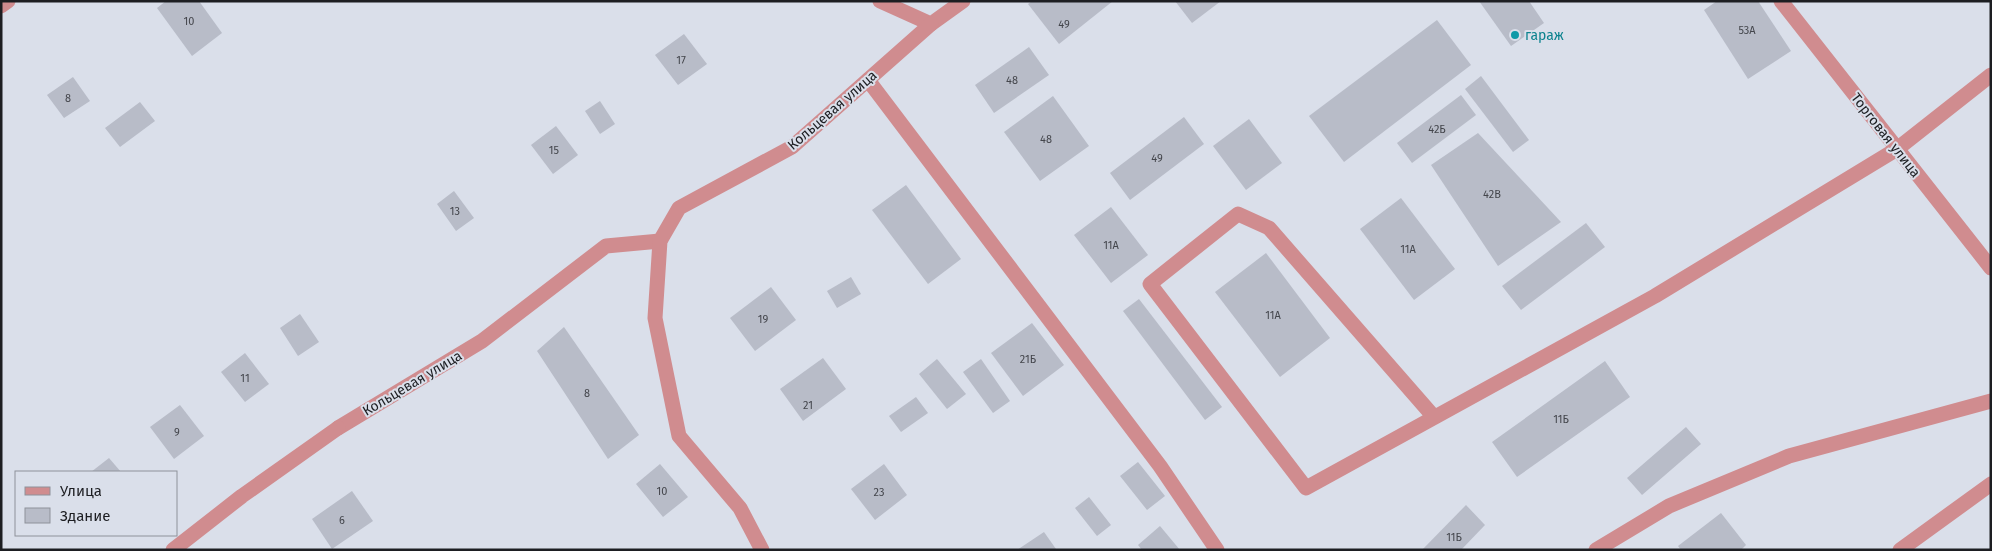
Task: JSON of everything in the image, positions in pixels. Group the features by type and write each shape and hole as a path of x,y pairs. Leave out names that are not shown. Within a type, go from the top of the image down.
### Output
{"street":[{"path":"1,6 8,1"},
{"path":"880,1 931,24"},
{"name":"Кольцевая улица","path":"762,550 740,508 679,436 655,318 660,241 679,208 792,147 931,24 963,1"},
{"name":"Торговая улица","path":"1781,1 1991,268"},
{"path":"1434,418 1269,228 1238,214 1150,284 1306,488 1434,418 1655,296 1897,149 1991,75"},
{"path":"868,80 1160,466 1217,550"},
{"name":"Кольцевая улица","path":"173,550 242,496 338,428 482,341 606,246 660,241"},
{"path":"1596,550 1669,506 1789,456 1991,402"},
{"path":"1900,550 1991,484"}],"building":[{"path":"166,1 199,1 222,33 192,56 157,8"},
{"path":"1032,1 1113,1 1059,44 1028,4"},
{"path":"1175,1 1221,1 1192,23"},
{"name":"гараж","path":"1479,1 1529,1 1544,23 1511,46"},
{"path":"1717,1 1758,1 1791,51 1748,79 1704,10"},
{"path":"1437,20 1471,65 1344,162 1309,116"},
{"path":"684,34 707,64 678,85 655,55"},
{"path":"1029,47 1049,75 994,113 975,85"},
{"path":"1481,76 1529,140 1513,152 1465,89"},
{"path":"73,77 90,101 64,118 47,95"},
{"path":"1461,95 1476,115 1412,163 1397,143"},
{"path":"1053,96 1089,146 1040,181 1004,132"},
{"path":"600,101 615,124 600,134 585,111"},
{"path":"140,102 155,121 120,147 105,128"},
{"path":"1184,117 1204,144 1130,200 1110,173"},
{"path":"1249,119 1282,163 1246,190 1213,146"},
{"path":"556,126 578,155 553,174 531,145"},
{"path":"1478,133 1561,222 1498,266 1431,165"},
{"path":"906,185 961,259 928,284 872,210"},
{"path":"454,191 474,218 456,231 437,204"},
{"path":"1401,198 1455,269 1414,300 1360,229"},
{"path":"1111,207 1148,255 1111,283 1074,235"},
{"path":"1586,223 1605,247 1521,310 1502,286"},
{"path":"1266,253 1330,338 1280,377 1215,292"},
{"path":"851,277 861,294 837,308 827,291"},
{"path":"771,287 796,320 755,351 730,318"},
{"path":"1139,299 1222,407 1205,420 1123,311"},
{"path":"300,314 319,342 298,356 280,328"},
{"path":"1032,323 1064,365 1023,396 991,353"},
{"path":"564,327 639,435 608,459 537,351"},
{"path":"245,353 269,384 245,402 221,372"},
{"path":"823,358 846,389 803,421 780,389"},
{"path":"937,359 966,394 947,409 919,374"},
{"path":"981,359 1010,401 993,413 963,372"},
{"path":"1605,361 1630,397 1517,477 1492,442"},
{"path":"916,397 928,413 901,432 889,416"},
{"path":"180,405 204,436 174,459 150,427"},
{"path":"1686,427 1701,444 1642,495 1627,478"},
{"path":"109,458 120,471 92,471"},
{"path":"1138,462 1165,496 1147,510 1120,476"},
{"path":"660,464 688,497 663,517 636,484"},
{"path":"884,464 907,495 875,520 851,489"},
{"path":"352,491 373,521 332,549 312,519"},
{"path":"1089,497 1111,525 1097,536 1075,508"},
{"path":"1466,505 1485,525 1461,550 1422,550"},
{"path":"1721,513 1746,545 1741,550 1681,550 1678,546"},
{"path":"1160,526 1180,550 1142,550 1138,545"},
{"path":"1044,532 1056,549 1017,550"}],"place":[{"name":"гараж","path":"1515,35"}]}
